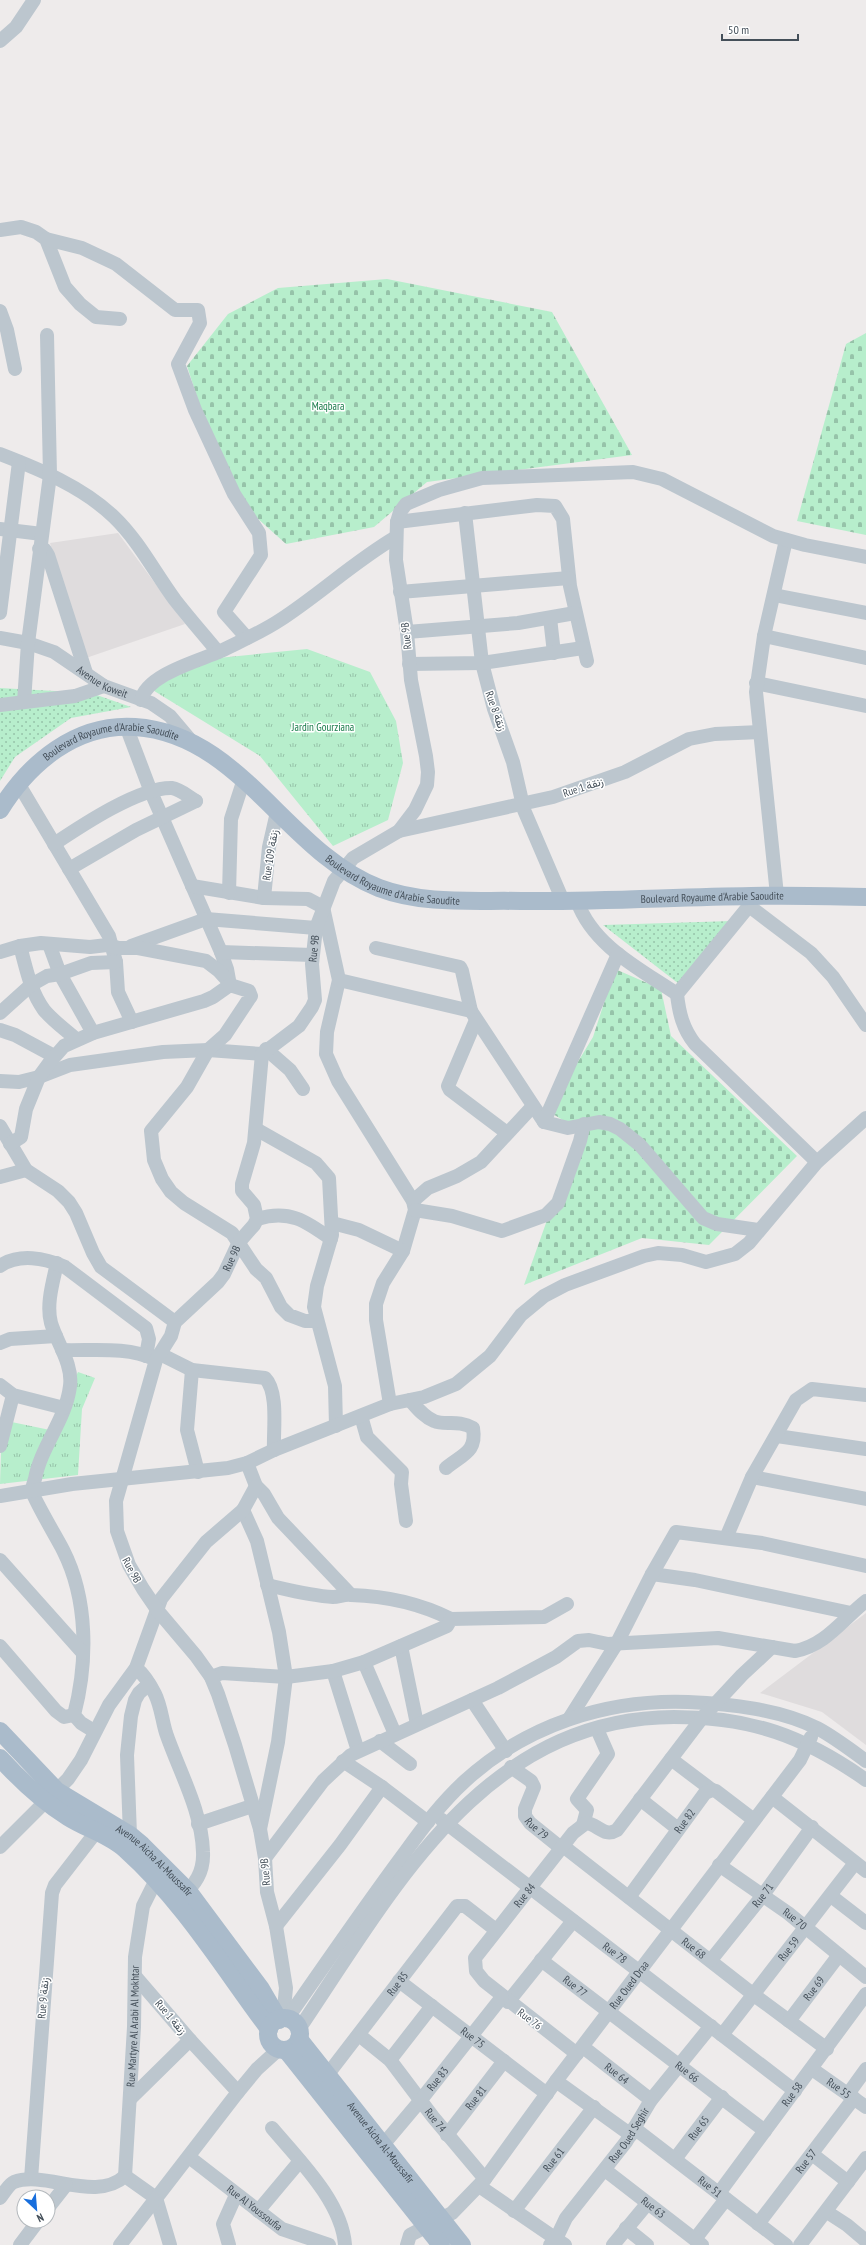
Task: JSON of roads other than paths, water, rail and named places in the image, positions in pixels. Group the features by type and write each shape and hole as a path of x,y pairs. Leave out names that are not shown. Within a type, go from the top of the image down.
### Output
{"main road":[{"name":"Boulevard Royaume d'Arabie Saoudite","path":"0,810 18,783 40,760 69,742 98,731 126,726 168,732 213,754 244,779 321,854 342,869 378,887 395,893 430,900 570,901 750,901 777,895 866,896"},
{"name":"Avenue Aicha Al-Moussafir","path":"0,1731 51,1797 130,1835 142,1845 181,1896 261,1989 284,2033 370,2158 435,2223 462,2245"},
{"name":"Avenue Aicha Al-Moussafir","path":"0,1758 96,1832 124,1848 156,1880 181,1896"},
{"name":"Avenue Aicha Al-Moussafir","path":"284,2033 328,2074 384,2145 435,2223 441,2245"}],"street":[{"path":"0,40 16,27 34,0"},
{"path":"0,230 21,227 36,232 46,239 82,248 116,264 175,310 198,310 200,323 178,364 178,369 234,494 259,533 261,554 224,612 247,638"},
{"path":"46,239 65,287 80,304 96,317 120,319"},
{"path":"0,311 7,330 15,369"},
{"path":"24,702 28,642 39,549 50,475 47,335"},
{"path":"0,454 50,475 92,500 115,517 176,601 218,652"},
{"path":"0,612 5,529 19,462"},
{"path":"399,517 406,504 419,497 471,480 513,476 633,472 662,479 767,533 786,540 866,557"},
{"path":"399,517 465,513 537,505 555,506 563,519 569,578 575,613 585,654 554,653 482,663 409,664"},
{"name":"Rue 8 زنقة","path":"465,513 479,625 482,663 494,708 513,762 522,803 570,901 592,930 618,954 677,994"},
{"name":"Rue 9B","path":"264,1052 299,1026 310,1012 315,1000 312,955 316,928 334,881 342,869 353,858 399,831 409,819 424,793 428,772 409,664 407,632 396,560 396,537 399,517"},
{"path":"5,529 42,534"},
{"path":"141,700 143,692 156,680 247,638 283,618 371,552 396,537"},
{"path":"777,895 756,683 764,636 786,540"},
{"path":"39,549 45,550 48,555 86,673"},
{"path":"400,592 569,578"},
{"path":"774,595 866,613"},
{"path":"407,632 518,623 575,613"},
{"path":"550,618 554,653"},
{"path":"764,636 866,658"},
{"name":"Avenue Koweit","path":"0,638 28,642 54,652 104,686 150,703 170,716 193,744"},
{"path":"756,683 866,706"},
{"path":"0,705 75,696 104,686"},
{"path":"126,726 151,792 221,952 227,969 229,982"},
{"name":"Rue 1 زنقة","path":"399,831 553,797 616,776 689,739 724,733 760,732"},
{"path":"229,893 231,819 244,779"},
{"path":"18,783 69,870 104,924 116,962 118,992 132,1022"},
{"path":"54,844 84,825 140,795 174,788 196,801 162,817 69,870"},
{"name":"Rue 109 زنقة","path":"264,898 269,847 277,812"},
{"path":"192,886 264,898 308,899 323,907 339,980 327,1032 326,1054 345,1093 414,1205 502,1231 546,1215 558,1203 580,1141 584,1124"},
{"path":"817,1162 695,1044 683,1025 677,994 750,901 810,953 833,977 866,1025"},
{"path":"127,947 206,919 316,928"},
{"path":"49,944 60,974 93,1033"},
{"path":"0,952 20,946 49,944 90,947 107,945 112,947 127,947 206,960 229,982 250,991 251,996 225,1035 208,1050 186,1087 151,1131 154,1160 162,1179 178,1199 232,1234 256,1269 266,1278 281,1307 289,1315 305,1321 317,1321"},
{"path":"20,946 31,984 47,1013 76,1039"},
{"path":"376,948 460,967 473,1015 544,1122 568,1128 599,1122 610,1124 634,1140 703,1218 717,1224 758,1230"},
{"path":"221,952 312,955"},
{"path":"544,1122 618,954"},
{"path":"0,1013 31,984 47,976 60,974 90,963 116,962"},
{"path":"339,980 473,1015"},
{"path":"10,1144 21,1137 26,1109 39,1078 54,1056 64,1046 76,1039 93,1033 204,1001 229,982"},
{"path":"473,1015 448,1086 450,1090 507,1133"},
{"path":"0,1030 15,1034 54,1056"},
{"path":"0,1081 19,1082 39,1078 70,1065 163,1052 208,1050 264,1052 290,1070 303,1089"},
{"path":"264,1052 256,1129 242,1191 254,1205 257,1219 272,1214 295,1218 331,1239"},
{"path":"390,1404 376,1320 376,1304 383,1284 403,1251 414,1205 428,1188 457,1176 481,1162 533,1106"},
{"path":"0,1496 72,1484 123,1478 217,1471 247,1463 274,1450 390,1404 424,1397 456,1384 490,1356 521,1315 544,1296 565,1285 644,1256 667,1253 706,1262 730,1256 745,1247 817,1162 866,1118"},
{"path":"0,1126 26,1170 58,1191 69,1202 76,1213 92,1253 101,1267 175,1322"},
{"path":"256,1129 309,1158 326,1173 330,1185 332,1223 331,1239 314,1298 317,1321 326,1344 335,1386 336,1426"},
{"path":"0,1177 26,1170"},
{"name":"Rue 9B","path":"257,1219 254,1225 238,1242 224,1274 218,1282 175,1322 171,1336 154,1357 116,1501 118,1538 129,1566 158,1611 196,1656 211,1677 235,1745 260,1829 265,1858 267,1892 276,1926 286,1988 284,2033"},
{"path":"332,1223 359,1230 403,1251"},
{"path":"0,1266 21,1257 57,1263 65,1267 146,1328 154,1357"},
{"path":"57,1263 49,1311 56,1336 69,1370 70,1385 64,1408 37,1465 32,1491 67,1557 75,1578 81,1605 83,1653 78,1700 74,1715"},
{"path":"0,1343 10,1339 56,1336"},
{"path":"62,1350 118,1351 154,1357 192,1370 265,1378 268,1381 274,1400 274,1450"},
{"path":"192,1370 187,1430 198,1472"},
{"path":"0,1385 14,1395 64,1408"},
{"path":"726,1538 752,1477 777,1436 796,1400 808,1390 825,1390 866,1396"},
{"path":"0,1446 3,1421 14,1395"},
{"path":"410,1400 419,1411 434,1422 466,1423 474,1428 475,1439 473,1447 446,1468"},
{"path":"361,1416 367,1437 402,1472 406,1521"},
{"path":"777,1436 866,1448"},
{"path":"247,1463 256,1486 264,1494 278,1518 350,1594"},
{"path":"752,1477 866,1500"},
{"path":"1,1842 51,1797 81,1760 94,1731 136,1668 158,1611 161,1599 206,1542 243,1510 256,1486"},
{"path":"243,1510 257,1541 284,1658 286,1677 278,1742 260,1829"},
{"path":"569,1719 618,1644 652,1574 676,1532 726,1538 804,1551 866,1566"},
{"path":"0,1560 83,1653"},
{"path":"652,1574 695,1580 851,1613"},
{"path":"267,1585 311,1595 335,1597 350,1594 422,1606 452,1619 544,1617 568,1604"},
{"path":"265,1858 323,1781 343,1761 358,1751 472,1700 544,1664 578,1641 589,1640 608,1644 618,1644 718,1638 795,1651 812,1647 821,1642 851,1613 866,1601"},
{"path":"211,1677 217,1674 228,1673 286,1677 333,1672 364,1662 447,1626 452,1619"},
{"path":"0,1646 56,1711 64,1716 74,1715"},
{"path":"401,1646 418,1724"},
{"name":"Rue 84","path":"484,1981 474,1968 474,1958 562,1847 594,1828 611,1833 617,1830 702,1718 715,1703 772,1647"},
{"path":"364,1662 396,1734"},
{"path":"136,1668 145,1676 156,1695 166,1731 198,1824 204,1852 200,1875 181,1896"},
{"path":"333,1672 358,1751"},
{"path":"130,1835 127,1756 135,1700 139,1693 149,1684"},
{"path":"119,1692 135,1700"},
{"path":"472,1700 506,1751"},
{"path":"284,2033 382,1882 431,1818 466,1781 523,1740 569,1719 594,1710 627,1704 672,1702 715,1703 772,1714 818,1728 866,1761"},
{"path":"74,1715 80,1723 94,1731"},
{"path":"120,2245 397,1886 448,1824 487,1786 511,1767 557,1742 597,1729 659,1718 702,1718 764,1728 806,1743 866,1780"},
{"name":"Rue Oued Draa","path":"407,2245 410,2235 452,2213 482,2182 556,2081 800,1760 806,1743 818,1728"},
{"path":"594,1828 587,1810 577,1799 608,1754 597,1729"},
{"path":"380,1741 410,1764"},
{"path":"671,1759 754,1820"},
{"name":"Rue 78","path":"343,1761 431,1818 448,1824 795,2091"},
{"name":"Rue 79","path":"511,1767 531,1781 534,1787 525,1809 528,1820 562,1847"},
{"path":"276,1926 340,1845 382,1787"},
{"name":"Rue 82","path":"629,1897 702,1796 712,1790"},
{"path":"772,1797 861,1867"},
{"path":"640,1799 678,1829"},
{"path":"198,1824 252,1806"},
{"name":"Rue 71","path":"711,1960 763,1895 812,1827"},
{"name":"Rue 9 زنقة","path":"31,2178 52,1893 55,1885 96,1832"},
{"name":"Rue 68","path":"562,1847 711,1960 754,1995 827,2049"},
{"name":"Rue 70","path":"719,1865 806,1927 866,1977"},
{"name":"Rue 59","path":"722,2035 831,1896 861,1867"},
{"name":"Rue Martyre Al Arabi Al Mokhtar","path":"125,2176 130,2099 135,1957 142,1906 156,1880"},
{"path":"831,1896 866,1923"},
{"name":"Rue 85","path":"328,2074 456,1907 461,1905 472,1911 496,1930"},
{"name":"Rue 83","path":"370,2158 384,2145 471,2036 541,1960 573,1921"},
{"name":"Rue 69","path":"789,2021 838,1955"},
{"name":"Rue 77","path":"541,1960 610,2011"},
{"name":"Rue 1 زنقة","path":"135,1976 190,2040 238,2092"},
{"name":"Rue 75","path":"399,1981 547,2094"},
{"name":"Rue 76","path":"484,1981 505,2000 580,2050"},
{"name":"Rue 58","path":"698,2242 722,2196 765,2131 864,1999"},
{"path":"390,2060 432,2006"},
{"name":"Rue 66","path":"610,2011 765,2131"},
{"name":"Rue Oued Seghir","path":"557,2243 566,2218 605,2170 651,2100 681,2066 711,2026"},
{"name":"Rue 74","path":"364,2039 390,2060 482,2182"},
{"name":"Rue 1 زنقة","path":"130,2099 190,2040"},
{"name":"Rue 64","path":"580,2050 651,2100"},
{"name":"Rue 81","path":"447,2135 504,2062"},
{"name":"Rue 55","path":"812,2069 866,2107"},
{"name":"Rue 57","path":"758,2224 812,2154 851,2096 866,2069"},
{"name":"Rue 51","path":"556,2081 675,2159 786,2245"},
{"name":"Rue 65","path":"675,2159 722,2097"},
{"name":"Rue 61","path":"514,2211 594,2107"},
{"path":"272,2128 300,2161 336,2210 345,2236 345,2245"},
{"path":"812,2154 848,2182"},
{"name":"Rue Al Youssoufia","path":"188,2157 282,2229 320,2243"},
{"path":"800,2245 827,2212 866,2158"},
{"path":"258,2211 300,2161"},
{"name":"Rue 63","path":"605,2170 698,2242"},
{"path":"0,2198 13,2182 31,2178 66,2185 111,2186 125,2176 156,2198 170,2245"},
{"path":"482,2182 514,2211 557,2243"},
{"path":"56,2198 66,2185"},
{"path":"229,2245 223,2224 236,2194"},
{"path":"613,2245 647,2204"},
{"path":"827,2212 847,2225 866,2241"},
{"path":"626,2228 647,2245"},
{"path":"20,2245 32,2229"}],"park label":[{"name":"Maqbara","path":"328,406"},
{"name":"Jardin Gourziana","path":"323,727"}]}
